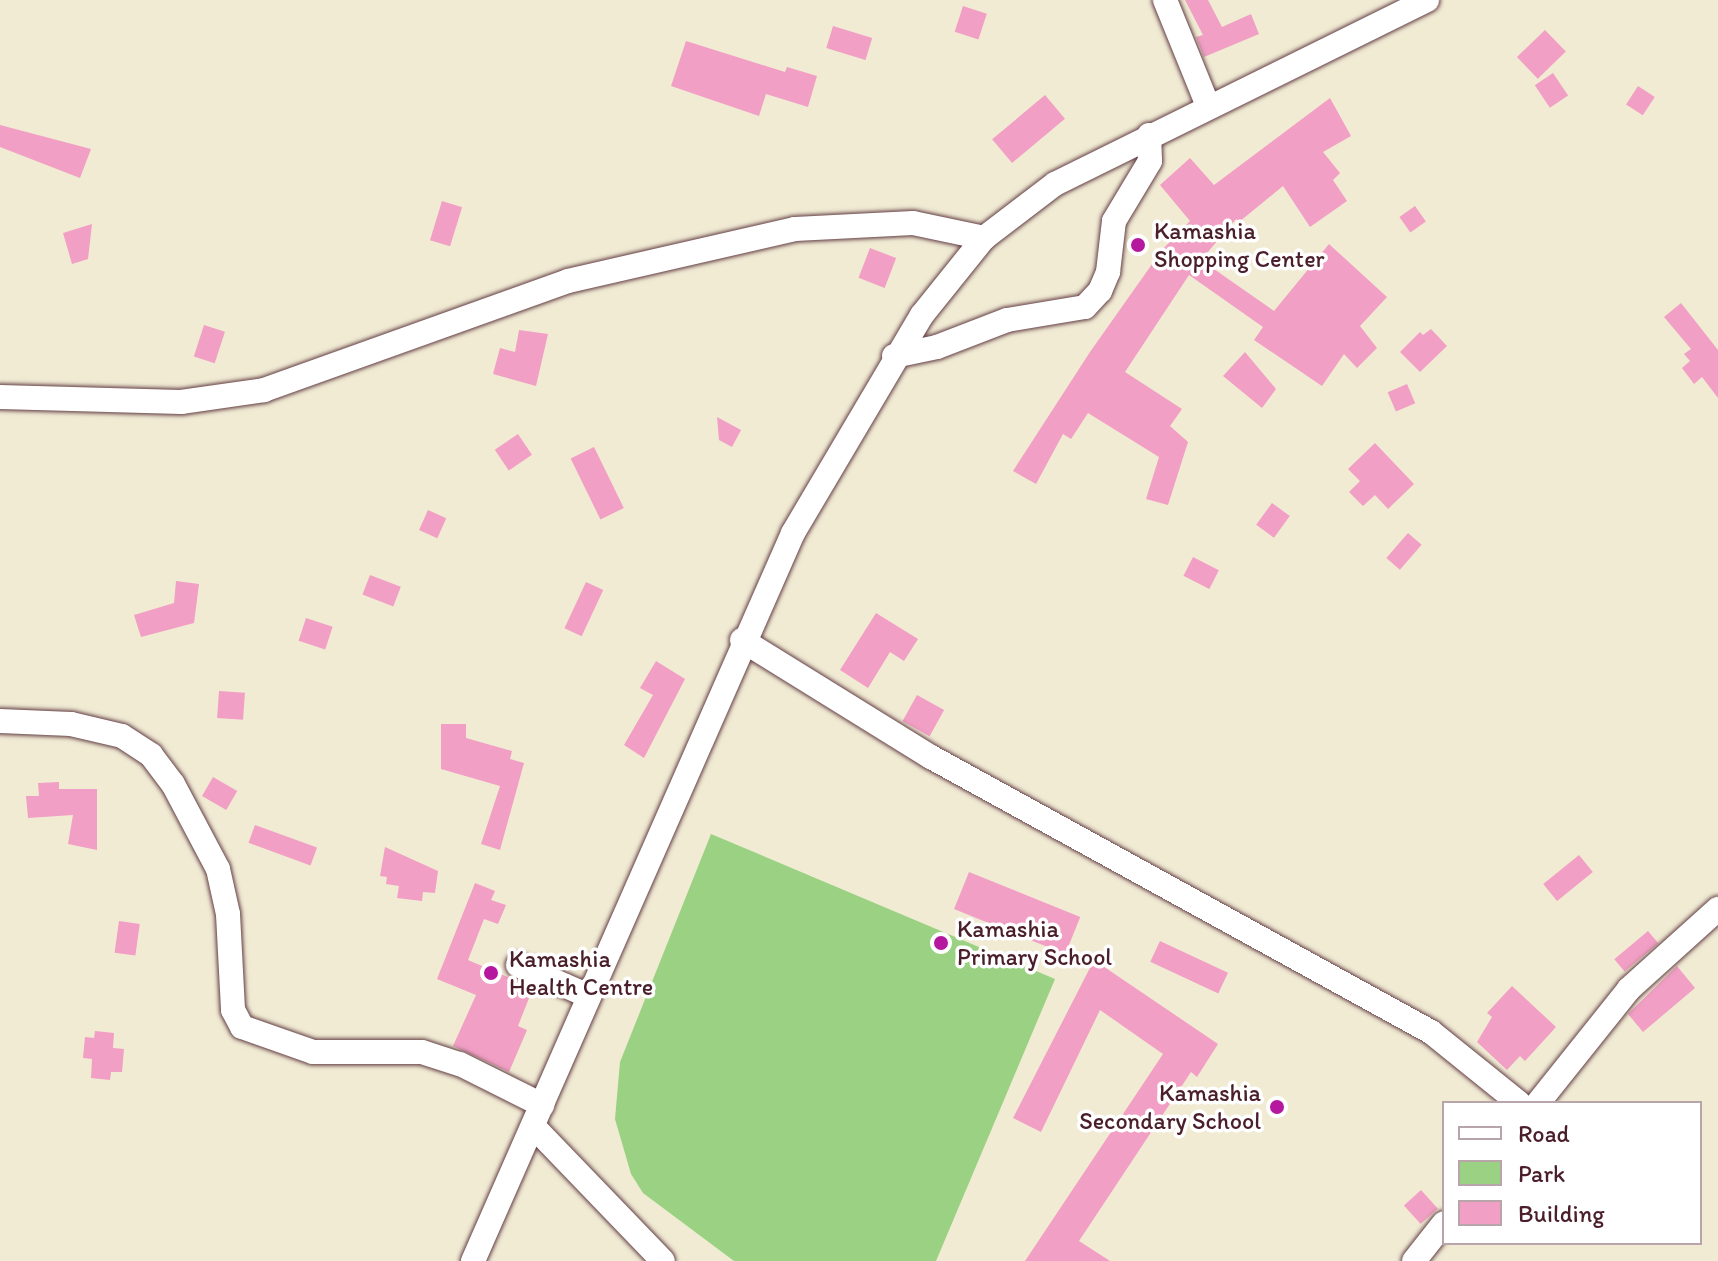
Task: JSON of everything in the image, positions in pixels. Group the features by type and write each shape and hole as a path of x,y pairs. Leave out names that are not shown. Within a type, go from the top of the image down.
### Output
{"street":[{"path":"1165,0 1208,106"},
{"path":"473,1261 742,640 793,533 894,356 984,238 1055,184 1427,0"},
{"path":"894,356 918,353 1007,320 1085,307 1100,291 1108,272 1114,221 1150,161 1149,135"},
{"path":"0,397 181,402 264,390 568,281 795,229 913,223 984,238"},
{"path":"742,640 931,757 1431,1032 1517,1101"},
{"path":"0,721 71,724 122,736 151,755 173,784 218,869 228,914 233,1010 242,1027 313,1052 422,1052 460,1064 537,1116 663,1261"},
{"path":"1540,1101 1629,989 1718,909"},
{"path":"518,965 589,996"},
{"path":"1414,1261 1442,1226"}],"green space":[{"path":"711,834 1055,979 936,1261 734,1261 643,1193 631,1174 615,1119 620,1062"}],"building":[{"path":"1185,0 1208,0 1222,27 1251,14 1259,34 1204,57 1196,37 1203,35"},
{"path":"963,6 987,14 978,39 955,32"},
{"path":"833,26 872,38 865,60 826,48"},
{"path":"1545,30 1566,52 1538,79 1517,57"},
{"path":"686,41 785,72 787,67 817,76 808,107 766,94 759,116 671,86"},
{"path":"1553,73 1568,95 1550,108 1535,85"},
{"path":"1638,86 1655,97 1643,115 1626,104"},
{"path":"1045,95 1065,119 1012,163 992,139"},
{"path":"1330,98 1351,136 1323,152 1340,173 1333,180 1347,201 1310,227 1283,186 1239,222 1236,219 1201,260 1274,311 1329,244 1387,297 1360,326 1377,348 1357,368 1344,354 1322,386 1254,340 1263,327 1189,275 1125,372 1182,409 1170,426 1188,442 1168,505 1146,499 1159,457 1088,413 1071,439 1063,434 1036,484 1013,471 1090,352 1162,250 1190,221 1160,185 1190,158 1214,185"},
{"path":"0,125 91,149 80,178 0,147"},
{"path":"442,201 462,207 450,246 430,240"},
{"path":"1415,206 1426,222 1410,232 1399,217"},
{"path":"92,224 88,259 72,264 63,233"},
{"path":"870,248 896,258 885,288 859,278"},
{"path":"1681,303 1718,350 1718,398 1702,377 1694,384 1682,368 1690,361 1684,354 1691,349 1664,317"},
{"path":"204,325 225,332 215,363 194,356"},
{"path":"1431,329 1447,346 1420,372 1400,352 1420,332 1423,335"},
{"path":"519,330 548,334 536,386 493,374 500,348 515,352"},
{"path":"1245,352 1276,389 1262,408 1223,376"},
{"path":"1407,384 1415,403 1396,412 1388,392"},
{"path":"717,417 741,430 732,447 719,440"},
{"path":"518,434 532,455 509,470 495,450"},
{"path":"1375,443 1414,484 1388,509 1375,495 1363,506 1349,492 1360,481 1348,469"},
{"path":"594,447 624,508 600,520 571,458"},
{"path":"1272,503 1290,516 1274,538 1256,525"},
{"path":"428,510 446,518 437,538 419,530"},
{"path":"1408,533 1422,545 1400,570 1386,558"},
{"path":"1193,557 1219,570 1209,589 1183,576"},
{"path":"370,575 401,587 393,606 362,595"},
{"path":"176,581 199,584 194,623 141,637 134,615 174,603"},
{"path":"586,582 603,590 582,636 564,628"},
{"path":"876,613 918,639 904,661 890,652 868,688 840,670"},
{"path":"306,618 333,627 325,649 299,641"},
{"path":"656,661 685,679 644,758 624,745 653,695 640,688"},
{"path":"219,691 245,693 243,720 217,718"},
{"path":"917,695 944,710 930,736 902,721"},
{"path":"441,724 466,724 466,738 512,751 510,759 524,763 500,850 481,844 500,786 441,769"},
{"path":"213,777 237,791 226,810 202,796"},
{"path":"59,782 59,789 97,789 97,850 68,844 73,815 28,818 26,796 39,796 38,783"},
{"path":"255,825 317,848 311,865 249,843"},
{"path":"385,847 438,871 435,893 423,892 422,901 397,898 399,886 386,884 387,877 380,876"},
{"path":"1579,855 1593,872 1557,901 1543,884"},
{"path":"969,872 1080,917 1065,954 954,909"},
{"path":"475,883 495,891 491,900 506,905 498,924 484,919 468,960 533,988 518,1026 527,1030 509,1072 453,1046 476,995 437,979"},
{"path":"119,921 140,924 135,956 115,953"},
{"path":"1648,931 1658,943 1625,972 1614,959"},
{"path":"1160,941 1228,973 1218,994 1150,962"},
{"path":"1094,960 1218,1044 1197,1077 1191,1072 1079,1241 1110,1261 1025,1261 1163,1054 1100,1010 1041,1132 1013,1118"},
{"path":"1677,966 1695,988 1643,1032 1628,1014"},
{"path":"1512,986 1556,1027 1525,1061 1520,1056 1507,1070 1477,1042 1492,1017 1487,1013"},
{"path":"95,1031 114,1033 113,1048 124,1049 122,1072 111,1072 110,1080 91,1078 92,1059 83,1058 85,1037 94,1038"},
{"path":"1421,1190 1438,1209 1421,1224 1404,1205"}],"place":[{"name":"Kamashia Shopping Center","path":"1138,245"},
{"name":"Kamashia Primary School","path":"941,943"},
{"name":"Kamashia Health Centre","path":"491,973"},
{"name":"Kamashia Secondary School","path":"1277,1107"}]}
